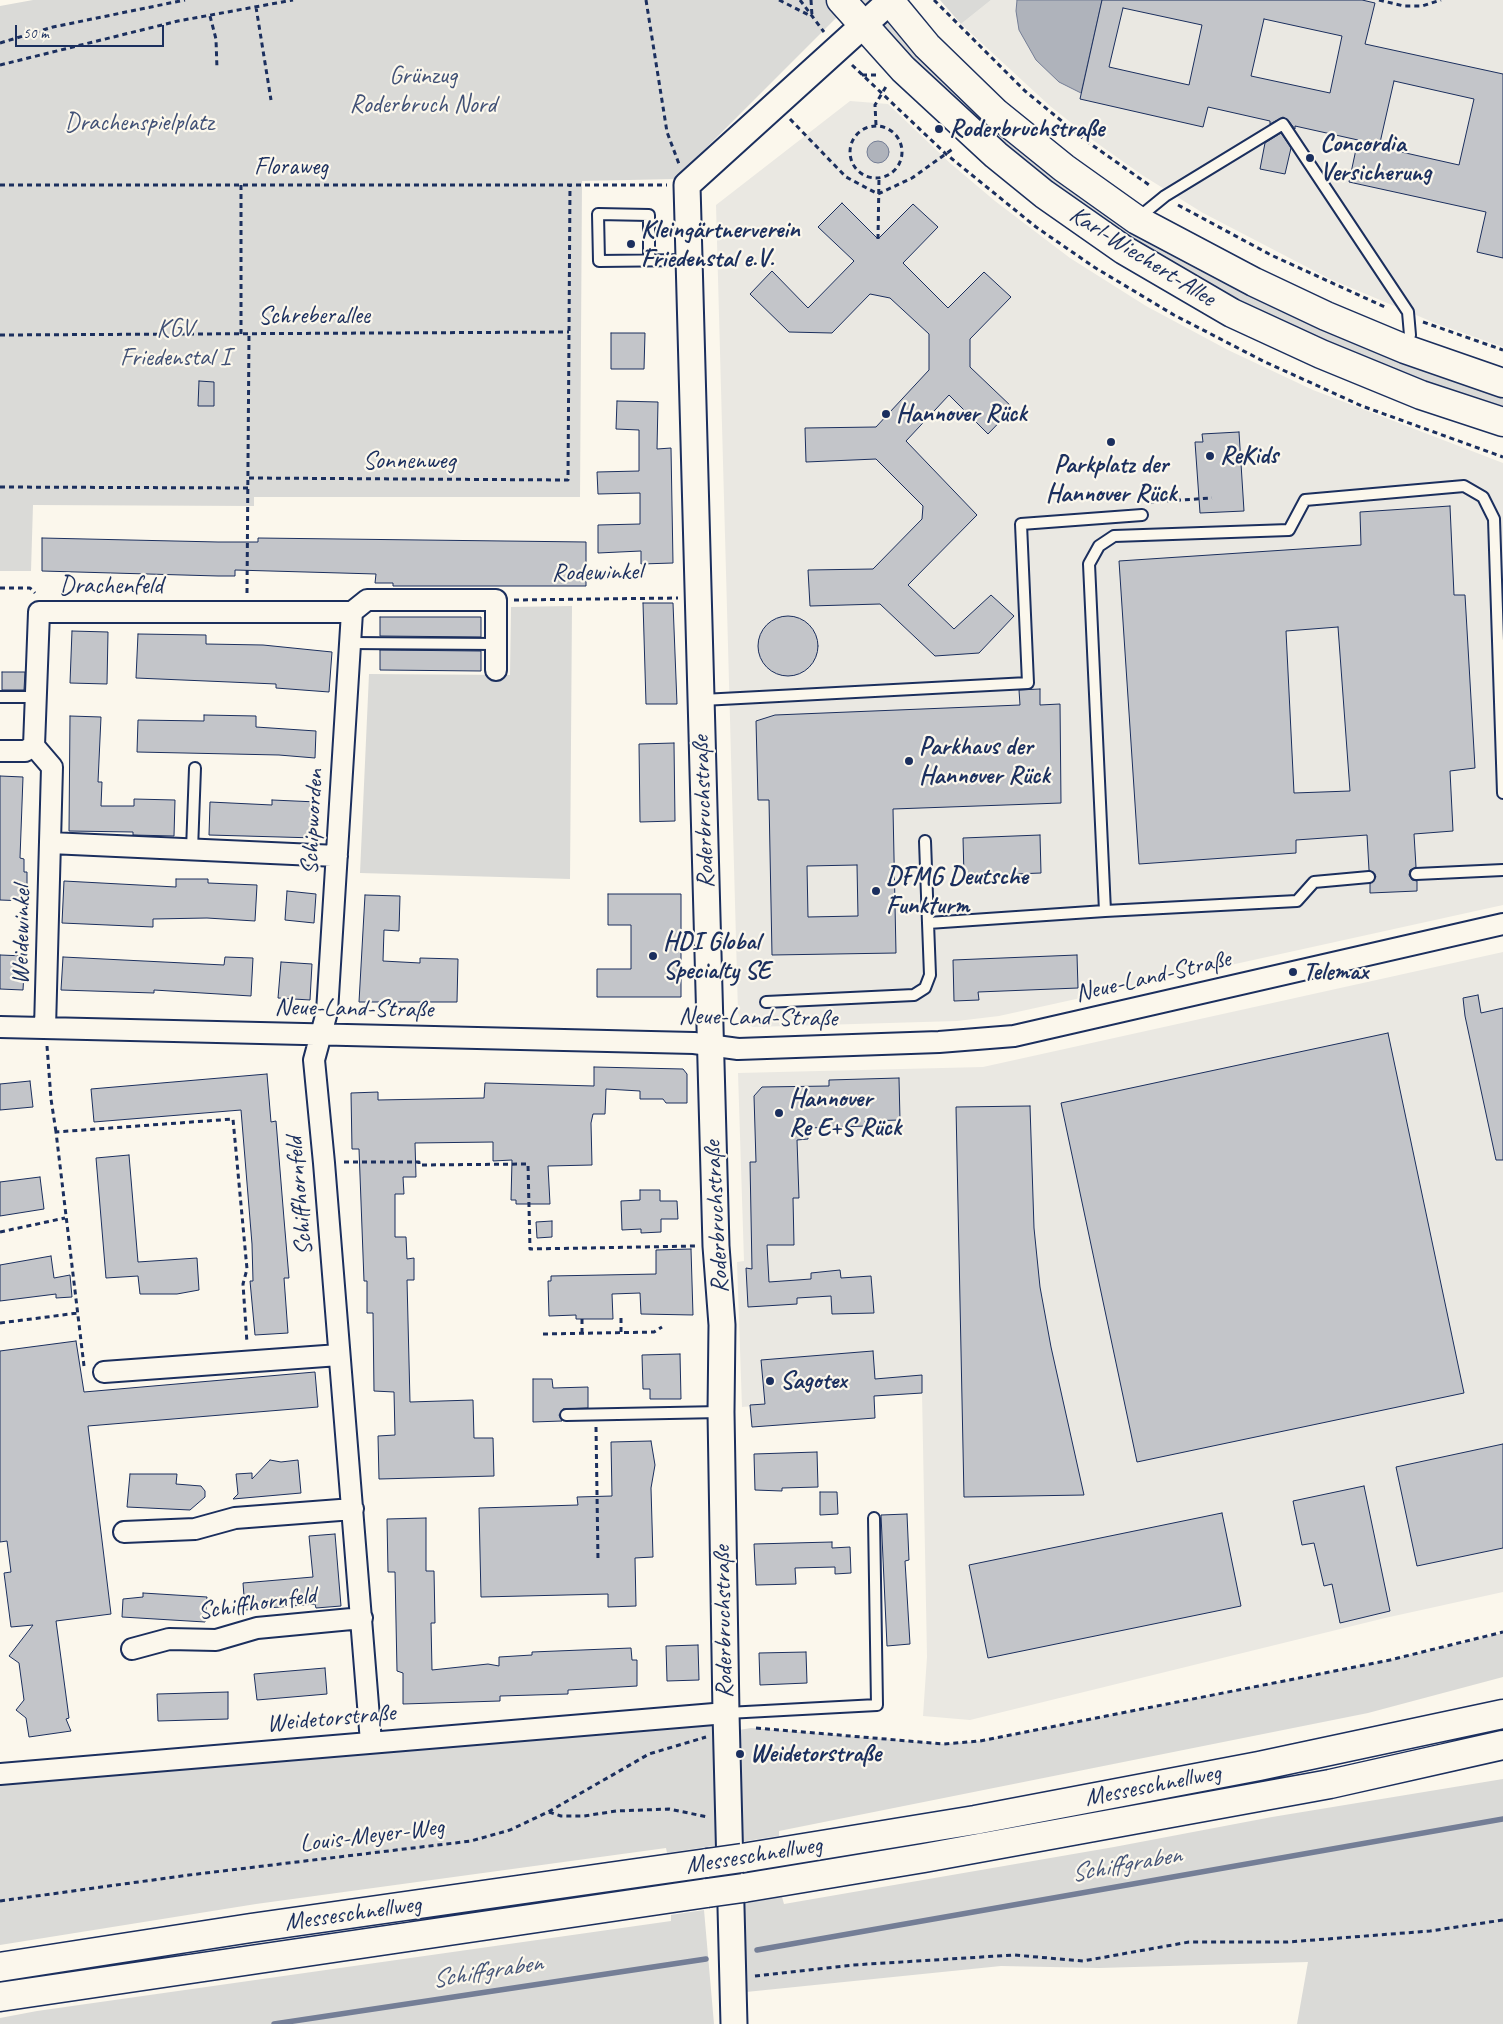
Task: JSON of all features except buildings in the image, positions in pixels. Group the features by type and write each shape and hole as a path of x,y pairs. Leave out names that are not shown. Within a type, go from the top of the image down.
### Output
{"main road":[{"name":"Karl-Wiechert-Allee","path":"841,0 903,69 996,155 1044,194 1124,250 1232,313 1320,354 1421,395 1503,422"},
{"name":"Karl-Wiechert-Allee","path":"890,0 927,46 996,113 1064,168 1137,220 1254,282 1326,316 1405,349 1503,383"},
{"path":"1368,1743 1503,1704"},
{"name":"Messeschnellweg","path":"0,1967 251,1928 742,1858 975,1820 1368,1743 1503,1714"},
{"name":"Messeschnellweg","path":"0,1997 743,1888 924,1858 1310,1787 1503,1745"}],"street":[{"path":"687,185 864,26 890,0"},
{"name":"Roderbruchstraße","path":"687,185 716,1246 722,1325 721,1412 726,1722 734,2024"},
{"path":"352,612 367,600 496,600 496,670"},
{"name":"Drachenfeld","path":"34,746 39,612 352,612"},
{"name":"Schipworden","path":"321,1034 328,1012 352,612"},
{"path":"0,751 25,751 34,746"},
{"name":"Weidewinkel","path":"34,746 52,767 45,1028"},
{"path":"50,843 337,856"},
{"name":"Neue-Land-Straße","path":"0,1027 321,1034 711,1046 738,1049 939,1042 1014,1036 1503,924"},
{"name":"Schiffhornfeld","path":"321,1034 314,1060 371,1742"},
{"path":"104,1372 339,1355"},
{"path":"124,1532 195,1529 235,1518 353,1509"},
{"name":"Schiffhornfeld","path":"132,1649 169,1639 216,1640 257,1628 362,1618"},
{"name":"Weidetorstraße","path":"0,1774 371,1742 726,1722"}],"lane":[{"path":"1137,220 1165,196 1283,124 1410,318 1410,335 1405,349"},
{"path":"649,260 649,215 598,214 599,261 689,260"},
{"path":"1105,911 1089,564 1099,546 1114,536 1289,530 1306,500 1464,486 1483,497 1494,519 1503,793"},
{"path":"701,700 1028,683 1021,524 1142,515"},
{"path":"350,643 496,644"},
{"path":"0,697 36,697"},
{"path":"192,850 195,768"},
{"path":"766,1002 914,995 926,988 930,975 925,842"},
{"path":"1416,874 1503,870"},
{"path":"928,923 1297,901 1314,882 1369,877"},
{"path":"566,1415 721,1412"},
{"name":"Roderbruchstraße","path":"726,1722 877,1704 874,1518"}],"path":[{"path":"0,43 53,27 185,0"},
{"path":"0,65 168,23 293,0"},
{"path":"646,0 667,132 687,185"},
{"path":"779,0 812,17"},
{"path":"800,0 812,17"},
{"path":"812,0 812,17"},
{"path":"934,0 1024,91 1085,140 1165,196 1270,255 1410,318 1503,350"},
{"path":"1380,0 1404,6 1422,6 1441,0"},
{"path":"256,7 271,100"},
{"path":"210,16 216,39 217,69"},
{"path":"876,125 874,105 881,92"},
{"path":"776,104 846,177 878,194"},
{"path":"876,125 892,131 902,146 900,163 888,176 879,178 871,178 856,169 850,154 854,137 859,131 876,125"},
{"path":"878,194 912,178 960,143"},
{"path":"878,239 879,178"},
{"name":"Floraweg","path":"0,185 687,185"},
{"path":"241,185 241,334"},
{"path":"569,332 570,185"},
{"name":"Schreberallee","path":"0,335 569,332"},
{"name":"Sonnenweg","path":"249,478 568,480 569,332"},
{"path":"247,612 249,334"},
{"path":"0,488 249,488"},
{"path":"1141,503 1212,498"},
{"path":"0,588 30,588"},
{"name":"Rodewinkel","path":"496,600 698,598"},
{"path":"45,1028 51,1100 85,1373 104,1372"},
{"path":"56,1132 233,1119 247,1269 243,1284 249,1361"},
{"path":"324,1163 419,1162 419,1165 528,1164 530,1249 716,1246"},
{"path":"0,1232 65,1218"},
{"path":"0,1323 78,1313"},
{"path":"621,1318 621,1332"},
{"path":"582,1319 582,1333"},
{"path":"543,1334 654,1332 662,1327"},
{"path":"596,1424 598,1560"},
{"name":"Louis-Meyer-Weg","path":"0,1901 189,1875 471,1841 510,1830 548,1812 649,1754 726,1722 751,1728 944,1744 980,1741 1390,1660 1503,1632"},
{"path":"548,1812 569,1816 616,1810 669,1809 704,1817 728,1816"},
{"path":"733,1978 854,1965 1014,1955 1083,1960 1189,1942 1297,1941 1430,1932 1503,1920"}],"shaded area":[{"name":"Concordia Versicherung","path":"991,0 1503,0 1503,347 1435,323 1330,279 1203,213 1142,175 1094,141 1050,106 961,24"},
{"path":"1017,0 1102,0 1081,93 1059,82 1036,60 1019,30 1016,11"},
{"path":"850,101 888,104 950,163 995,201 1070,258 1146,306 1228,350 1313,390 1503,463 1503,905 999,1016 957,1021 753,1027 742,1022 738,1013 716,205"},
{"path":"878,141 886,144 889,152 886,160 878,163 870,160 867,152 870,144"},
{"path":"1503,952 1503,1592 1385,1618 970,1720 923,1716 927,1657 922,1393 742,1407 737,1262 744,1261 738,1073 983,1067"}],"green space":[{"path":"33,0 889,0 927,46 1137,220 1503,383 1503,422 1124,250 847,7 675,179 582,181 580,497 254,497 254,506 33,505 31,571 0,571 0,6"},
{"path":"940,0 991,0 961,24"},
{"path":"572,606 570,879 360,873 369,674 510,675 511,607"},
{"path":"1503,1633 1503,1677 1368,1713 779,1831 779,1836 667,1853 666,1848 256,1904 0,1945 0,1774 726,1713 727,1732 751,1728 944,1744 980,1741 1390,1660"},
{"path":"1503,1779 1503,2024 1297,2024 1308,1962 1099,1968 1001,1966 746,1992 741,1904 782,1897 784,1904 1114,1847 1272,1817"},
{"path":"704,1910 714,2024 0,2024 0,2018 37,2011 671,1921 671,1915"}],"waterway":[{"name":"Schiffgraben","path":"757,1950 1503,1819"},
{"name":"Schiffgraben","path":"274,2024 706,1959"}],"place":[{"name":"Roderbruchstraße","path":"939,129"},
{"name":"Concordia Versicherung","path":"1310,158"},
{"name":"Kleingärtnerverein Friedenstal e.V.","path":"631,244"},
{"name":"Hannover Rück","path":"886,414"},
{"name":"Parkplatz der Hannover Rück","path":"1111,442"},
{"name":"ReKids","path":"1210,456"},
{"name":"Parkhaus der Hannover Rück","path":"909,761"},
{"name":"DFMG Deutsche Funkturm","path":"876,891"},
{"name":"HDI Global Specialty SE","path":"653,956"},
{"name":"Telemax","path":"1293,972"},
{"name":"Hannover Re E+S Rück","path":"779,1113"},
{"name":"Sagotex","path":"770,1381"},
{"name":"Weidetorstraße","path":"740,1754"}],"park label":[{"name":"Grünzug Roderbruch Nord","path":"423,90"},
{"name":"Drachenspielplatz","path":"139,123"},
{"name":"KGV Friedenstal I","path":"175,344"}]}
